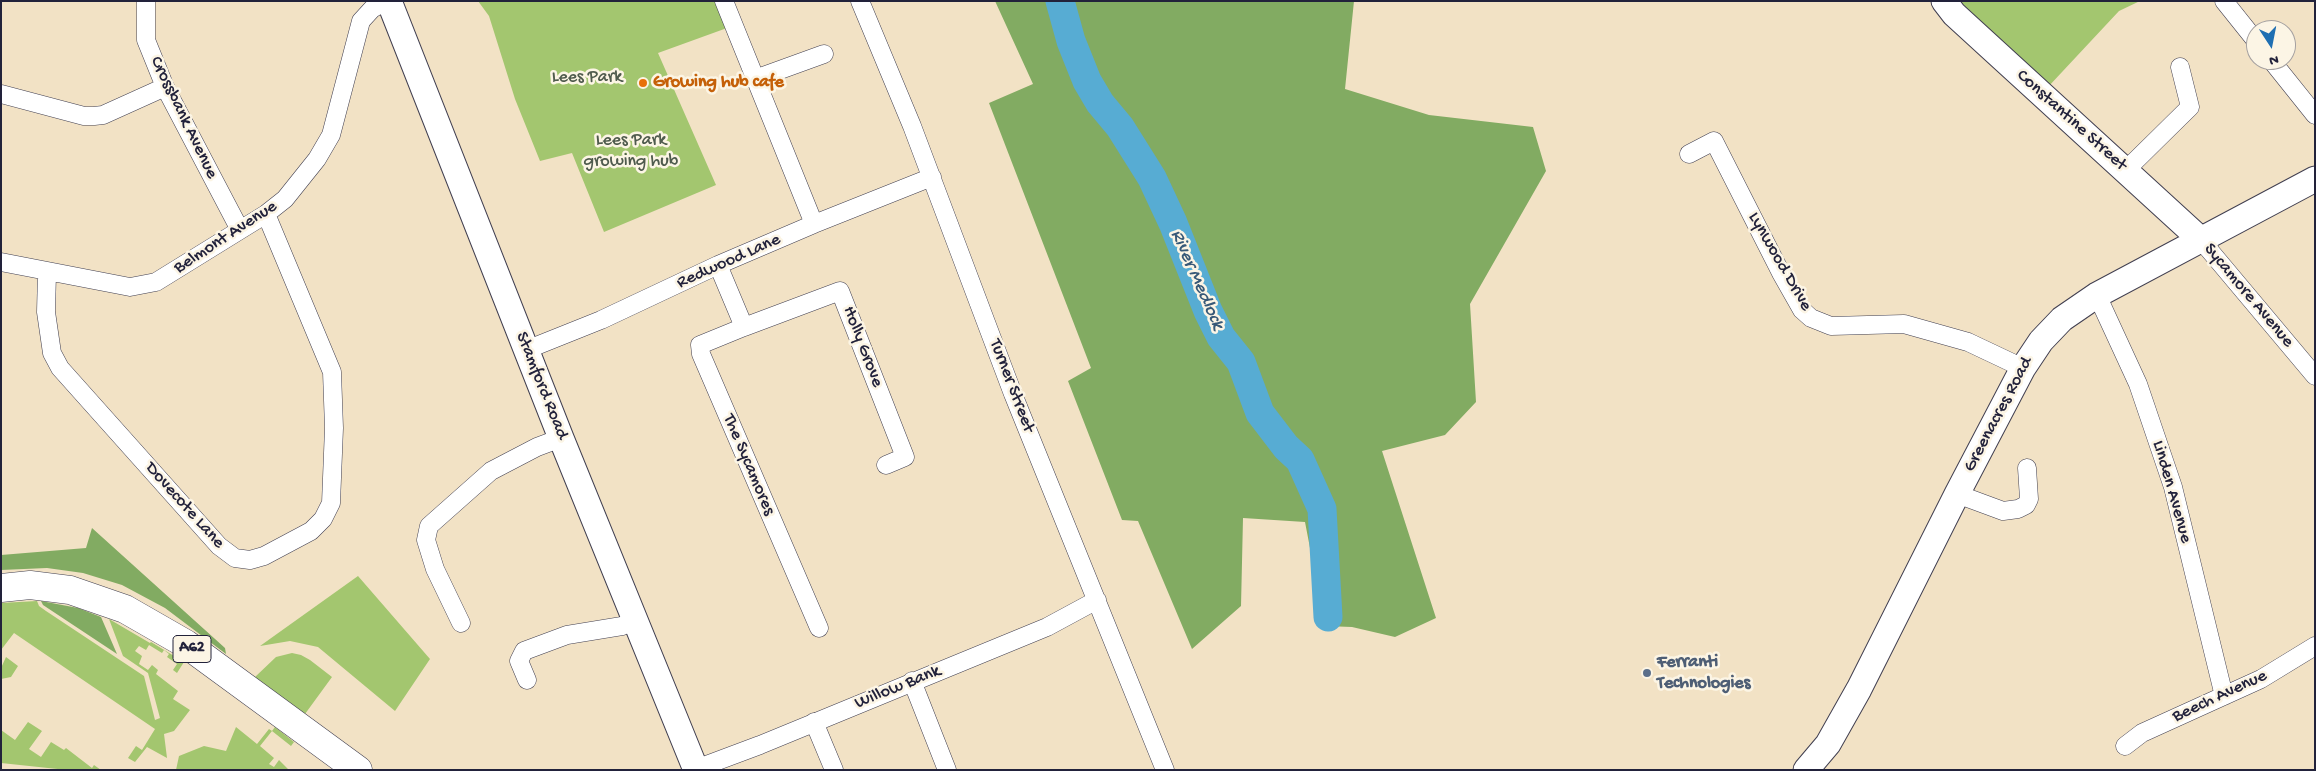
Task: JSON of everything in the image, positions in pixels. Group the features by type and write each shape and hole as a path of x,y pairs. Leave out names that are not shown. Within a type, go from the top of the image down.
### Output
{"main road":[{"name":"A62","path":"1,588 30,586 70,590 124,609 186,644 358,770"}],"street":[{"name":"Crossbank Avenue","path":"146,1 146,40 165,86 240,230"},
{"name":"Belmont Avenue","path":"1,262 47,273 130,288 156,282 266,214 285,199 322,151 331,135 361,21 372,9 388,1"},
{"name":"Stamford Road","path":"388,1 561,438 696,769"},
{"path":"724,1 814,224"},
{"name":"Turner Street","path":"860,1 932,177 1013,394 1165,770"},
{"name":"Constantine Street","path":"1944,1 1954,14 2200,239"},
{"path":"2224,1 2246,28"},
{"path":"755,80 824,54"},
{"path":"2126,170 2190,107 2180,67"},
{"path":"2279,70 2315,115"},
{"path":"1,94 84,116 94,116 103,115 165,86"},
{"name":"Lynwood Drive","path":"1689,154 1714,141 1781,273 1802,310 1811,318 1831,326 1904,324 1968,342 2023,368"},
{"name":"Redwood Lane","path":"526,350 601,320 718,265 814,224 932,177"},
{"name":"Greenacres Road","path":"1808,769 1828,744 1859,688 2023,368 2050,330 2062,319 2097,295 2315,179"},
{"name":"Dovecote Lane","path":"47,273 46,312 52,353 60,368 219,546 235,558 250,560 264,556 311,531 323,519 331,503 334,428 332,372 266,214"},
{"name":"Sycamore Avenue","path":"2200,239 2315,376"},
{"path":"718,265 744,328"},
{"name":"Holly Grove","path":"744,328 840,291 905,457 886,465"},
{"name":"Linden Avenue","path":"2097,295 2138,384 2173,487 2224,696"},
{"name":"The Sycamores","path":"744,328 700,345 701,354 818,628"},
{"path":"461,623 435,569 426,540 429,526 491,471 537,447 561,438"},
{"path":"1957,494 2003,511 2018,509 2026,505 2029,499 2027,468"},
{"name":"Willow Bank","path":"696,769 1047,627 1097,600"},
{"path":"527,680 519,661 524,651 567,636 622,626 635,620"},
{"name":"Beech Avenue","path":"2125,746 2142,733 2261,679 2315,646"},
{"path":"912,681 947,770"},
{"path":"814,722 834,770"}],"green space":[{"name":"Lees Park","path":"478,1 717,1 727,28 658,53 716,185 604,232 572,153 540,161 515,99 489,16"},
{"path":"995,1 1354,1 1345,89 1429,115 1533,127 1546,171 1470,304 1476,402 1445,435 1382,451 1436,618 1395,637 1352,627 1325,626 1305,522 1243,518 1241,606 1192,649 1138,521 1122,520 1068,381 1091,368 989,103 1033,84"},
{"path":"1957,1 2140,1 2119,11 2048,87"},
{"path":"92,528 225,648 226,654 165,608 122,585 83,573 47,568 1,570 1,555 86,548"},
{"path":"358,576 430,659 395,711 318,647 290,641 260,646"},
{"path":"37,601 39,606 46,611 144,676 155,720 160,718 148,673 123,656 109,619 151,642 184,662 177,673 173,670 177,664 167,657 169,654 164,650 162,653 149,645 146,650 139,646 135,651 142,656 139,664 148,670 152,665 158,670 156,674 178,691 173,699 190,710 174,731 164,734 167,758 147,747 135,762 128,758 136,746 142,750 155,729 14,633 1,650 1,603"},
{"path":"41,601 78,608 101,617 117,654 43,605"},
{"path":"292,653 310,660 332,677 305,714 255,677 276,657"},
{"path":"6,657 18,666 11,677 1,679 1,668"},
{"path":"28,722 42,731 29,749 41,757 51,742 64,750 66,748 92,768 94,765 101,770 67,770 1,763 1,730 15,740"},
{"path":"236,727 257,744 269,729 272,731 260,746 274,758 269,764 274,767 279,760 289,770 176,770 179,756 204,746 226,751"},
{"path":"275,727 294,742 291,746 272,731"}],"waterway":[{"name":"River Medlock","path":"1060,1 1071,41 1087,81 1100,103 1120,127 1152,178 1173,223 1208,311 1221,337 1241,362 1260,413 1286,447 1300,460 1322,509 1328,617"}],"place":[{"name":"Growing hub cafe","path":"643,83"},
{"name":"Ferranti Technologies","path":"1647,673"}],"park label":[{"name":"Lees Park growing hub","path":"631,151"}]}
